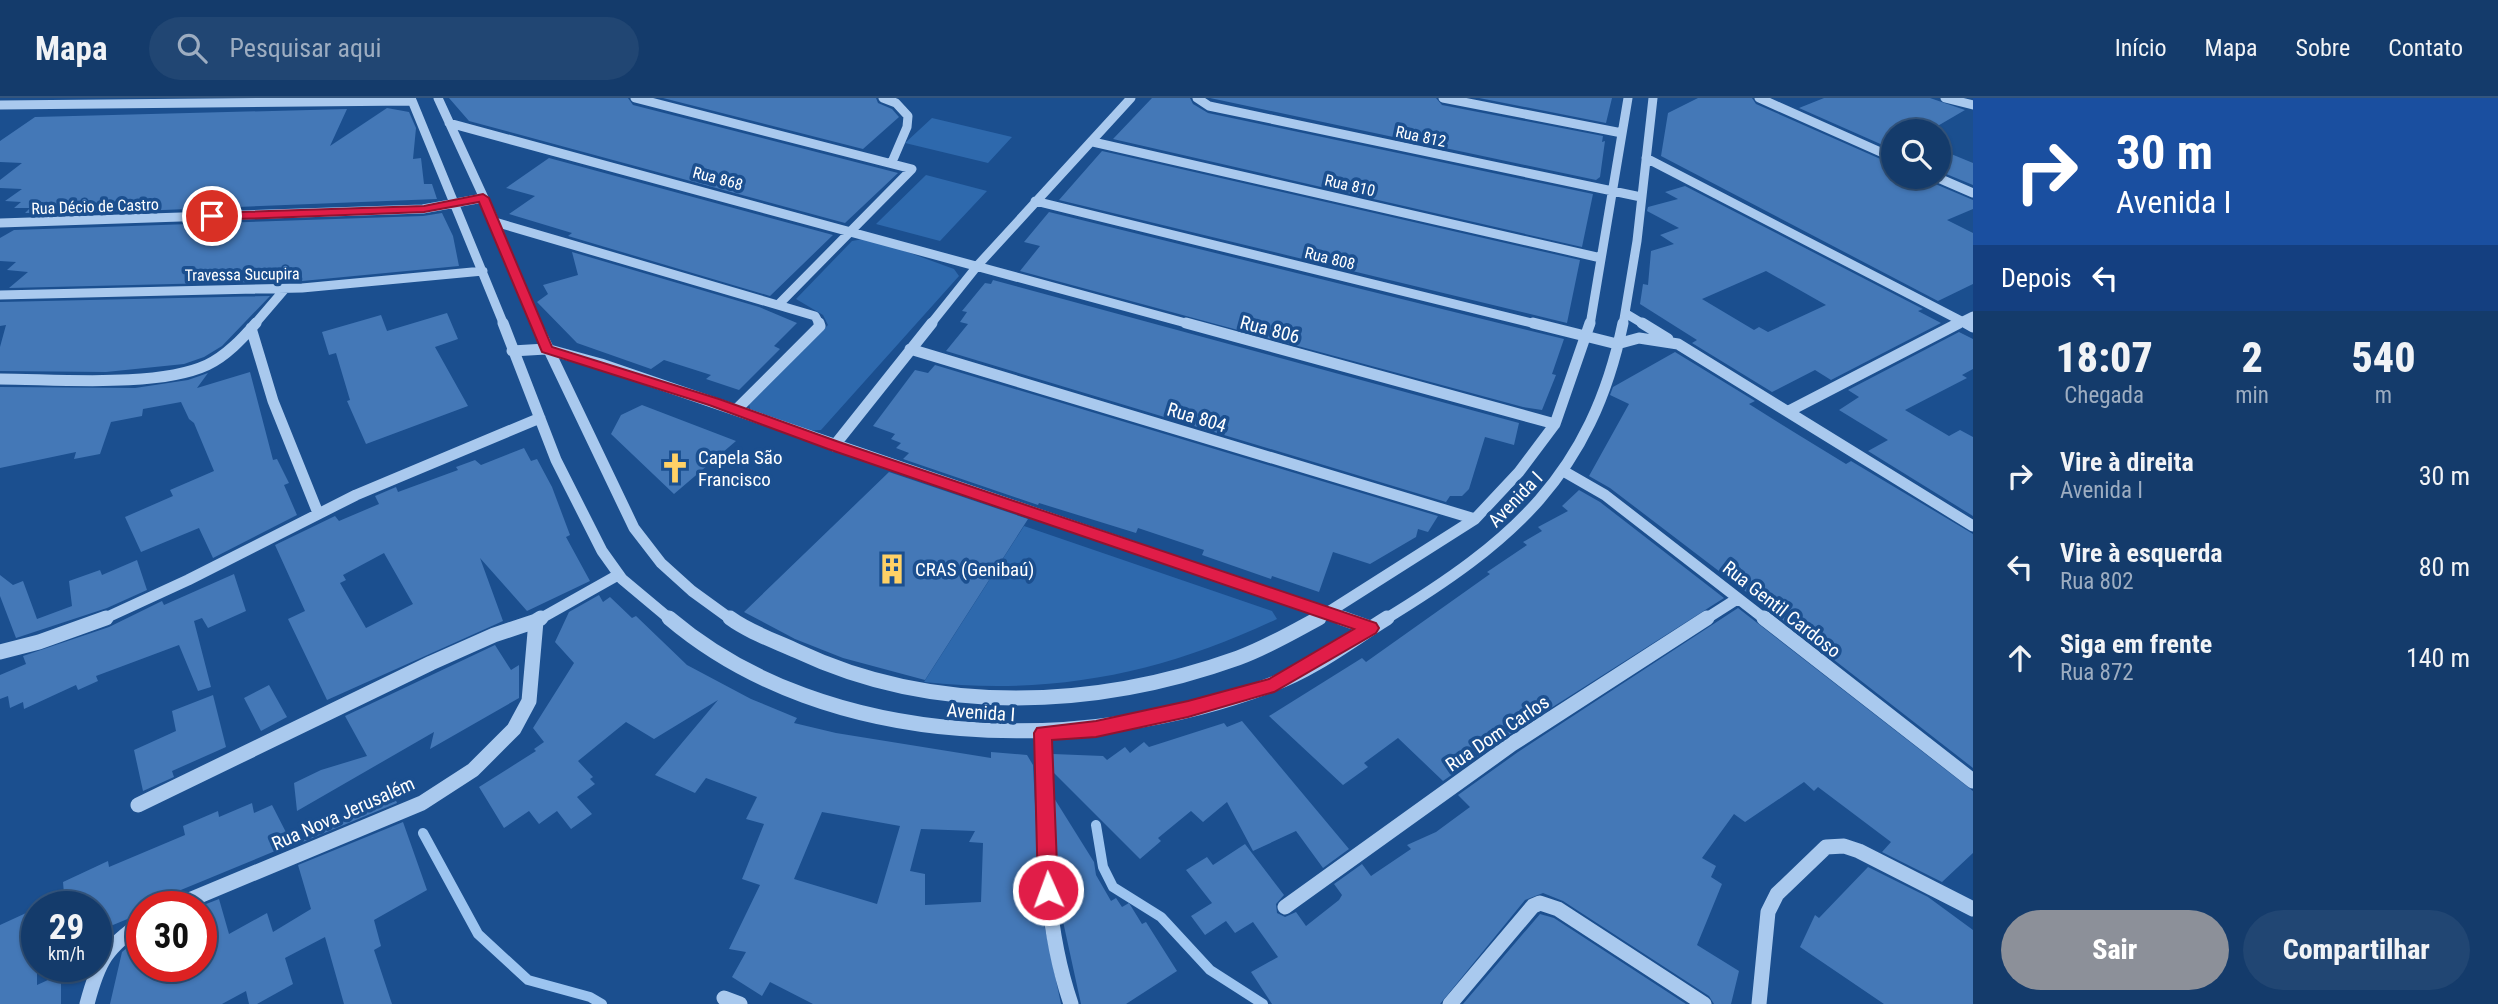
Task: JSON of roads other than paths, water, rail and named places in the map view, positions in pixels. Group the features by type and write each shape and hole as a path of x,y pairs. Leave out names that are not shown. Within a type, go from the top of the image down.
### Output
{"street":[{"name":"Avenida I","path":"438,98 495,222 547,349 634,528 661,563 692,591 734,622 824,664 890,685 952,696 1039,699 1134,687 1190,674 1241,657 1330,613 1475,519 1519,471 1555,424 1588,337 1628,98"},
{"path":"635,98 912,169 855,230 779,304"},
{"path":"883,98 896,103 908,116 907,127 892,162"},
{"path":"834,446 978,265 1093,142 1130,98"},
{"name":"Rua 812","path":"1197,98 1209,106 1641,197"},
{"path":"1444,98 1622,133"},
{"name":"Avenida I","path":"412,99 567,485 618,575 693,639 767,682 824,703 914,725 1043,733 1096,729 1188,709 1274,684 1431,591 1510,534 1564,472 1597,416 1625,313 1653,98"},
{"path":"1759,98 1881,152"},
{"path":"1944,98 1973,105"},
{"path":"0,105 412,99"},
{"name":"Rua 868","path":"449,123 978,265"},
{"name":"Rua 810","path":"1093,142 1601,258"},
{"path":"1646,158 1973,327"},
{"path":"1951,183 1973,193"},
{"name":"Rua Décio de Castro","path":"0,223 424,209 483,198"},
{"name":"Rua 808","path":"1035,201 1617,344"},
{"path":"495,222 815,316 820,326 737,410"},
{"name":"Rua 806","path":"978,265 1555,424"},
{"name":"Travessa Sucupira","path":"0,295 284,290 400,282 483,271"},
{"path":"0,379 145,376 191,372 206,366 251,328 284,290"},
{"path":"1625,313 1973,526"},
{"path":"1788,411 1973,316"},
{"path":"251,328 273,401 318,513"},
{"path":"1617,344 1639,338 1678,344"},
{"path":"512,351 547,349 601,364 1370,628"},
{"name":"Rua 804","path":"910,349 1475,519"},
{"path":"0,652 50,642 128,610 318,513 460,447 540,418"},
{"name":"Rua Gentil Cardoso","path":"1564,472 1605,495 1973,781"},
{"path":"138,805 345,707 430,663 494,635 537,621 618,575"},
{"name":"Rua Dom Carlos","path":"1285,907 1512,744 1737,599"},
{"name":"Rua Nova Jerusalém","path":"211,891 422,803 473,770 514,729 529,701 537,621"},
{"path":"1043,733 1049,915 1053,950 1071,1004"},
{"path":"1759,1004 1768,912 1777,894 1826,848 1844,846 1859,851 1973,909"},
{"path":"1450,1004 1533,906 1540,903 1558,909 1703,1004"},
{"path":"86,1004 96,968 111,943 126,933"}],"waterway":[{"path":"1096,825 1103,867 1113,887 1161,917 1210,970 1263,1004"},
{"path":"423,833 478,934 528,980 590,997 602,1004"}],"place":[{"name":"Capela São Francisco","path":"675,468"},
{"name":"CRAS (Genibaú)","path":"892,569"}]}
